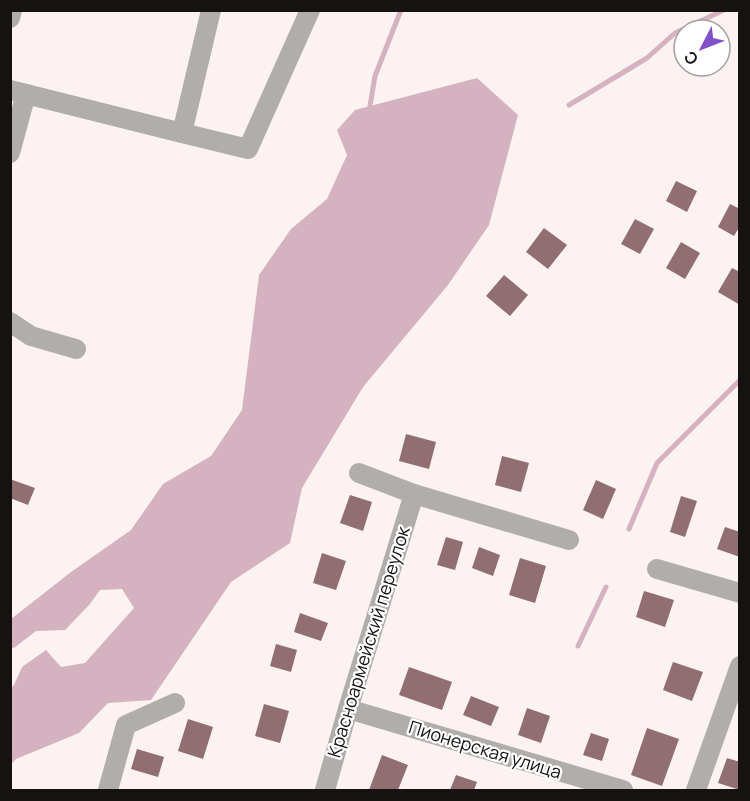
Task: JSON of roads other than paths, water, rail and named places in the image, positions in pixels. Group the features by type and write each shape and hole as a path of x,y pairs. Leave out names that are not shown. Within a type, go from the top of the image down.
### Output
{"street":[{"path":"10,18 12,10"},
{"path":"182,133 211,10"},
{"path":"10,153 18,92 248,149 310,10"},
{"path":"10,322 31,336 75,349"},
{"path":"359,473 414,494 569,540"},
{"name":"Красноармейский переулок","path":"325,790 414,494"},
{"path":"657,569 740,593"},
{"path":"696,790 740,666"},
{"path":"108,790 126,724 175,703"},
{"name":"Пионерская улица","path":"348,709 623,790"}],"waterway":[{"path":"370,106 375,76 401,10"},
{"path":"569,105 647,58 675,33 724,10"},
{"path":"629,529 657,463 740,380"},
{"path":"578,646 606,587"}]}
